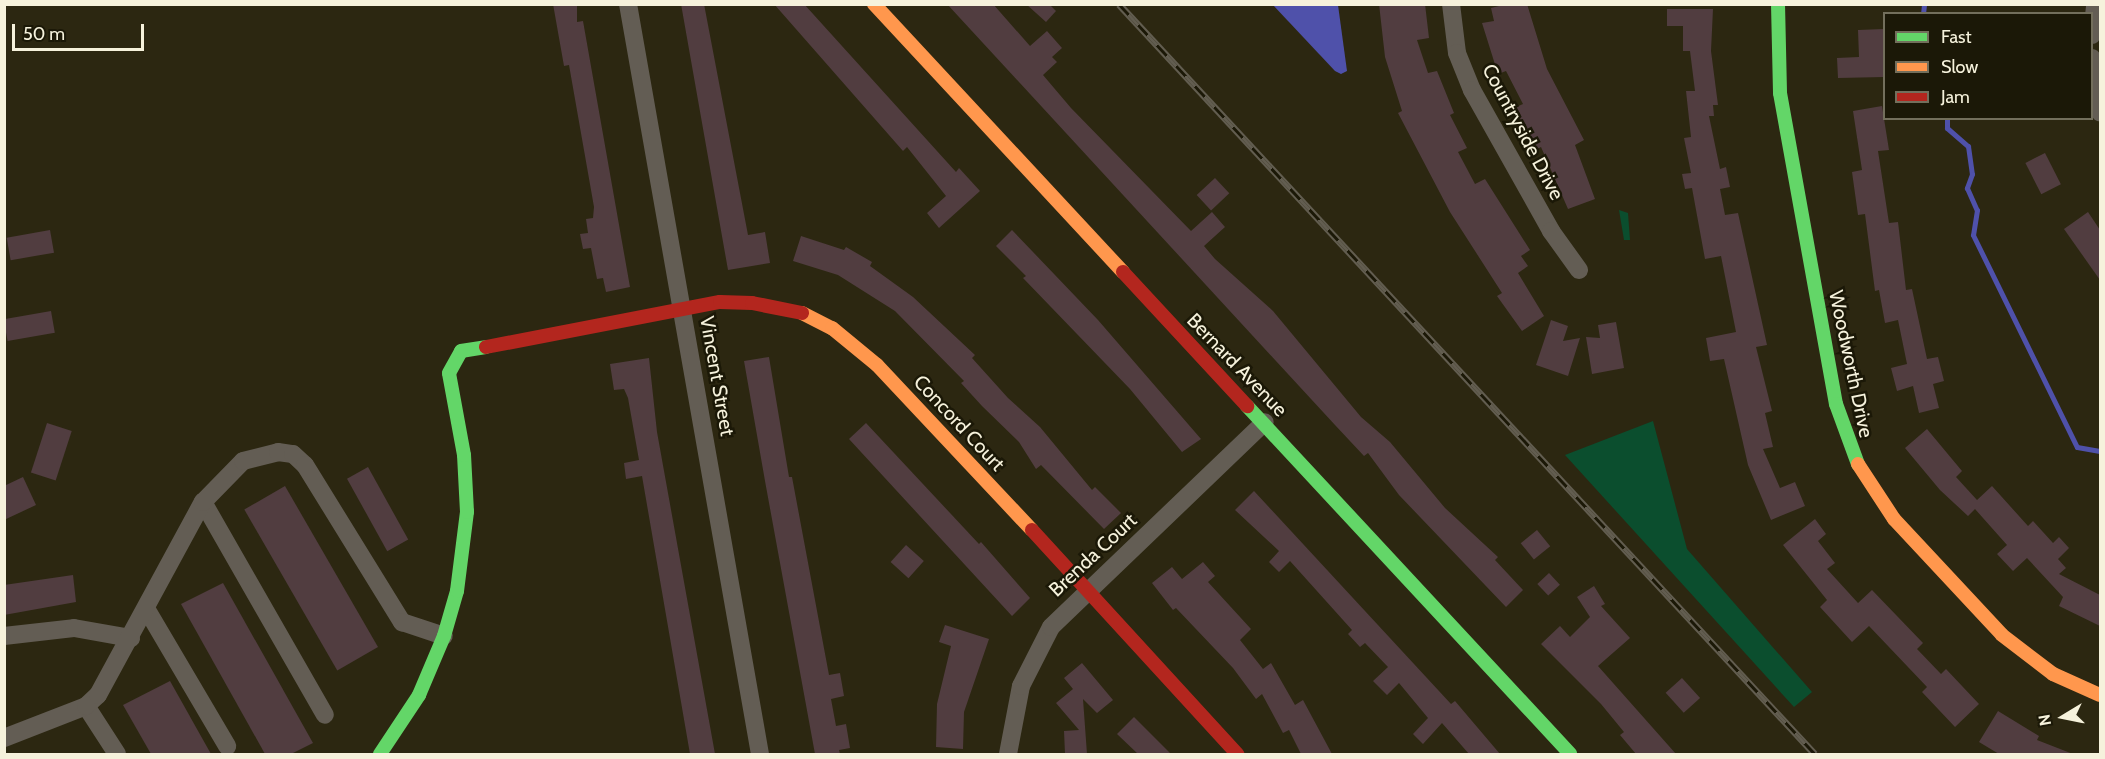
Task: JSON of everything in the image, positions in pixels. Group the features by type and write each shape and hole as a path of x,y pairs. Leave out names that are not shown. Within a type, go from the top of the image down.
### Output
{"street":[{"name":"Vincent Street","path":"628,4 760,754"},
{"name":"Bernard Avenue","path":"874,4 1265,422 1570,754"},
{"name":"Countryside Drive","path":"1451,4 1457,53 1472,90 1551,231 1579,270"},
{"name":"Woodworth Drive","path":"1778,4 1780,93 1836,404 1852,454 1894,519 2002,634 2053,674 2100,695"},
{"path":"2093,20 2095,4"},
{"path":"2093,70 2100,112"},
{"name":"Concord Court","path":"380,754 419,695 444,636 457,591 467,512 464,455 449,373 453,360 461,351 474,347 564,333 720,302 761,304 801,313 832,328 877,365 1088,590 1237,754"},
{"name":"Brenda Court","path":"1008,754 1010,728 1028,668 1051,627 1265,422"},
{"path":"4,738 86,706 107,681 203,502 243,461 278,452 293,454 305,465 402,622 444,636"},
{"path":"203,502 325,715"},
{"path":"147,610 227,746"},
{"path":"4,636 74,628 131,638"},
{"path":"86,706 117,754"}],"green space":[{"path":"1619,210 1628,213 1630,240 1624,240"},
{"path":"1653,421 1687,549 1812,692 1794,707 1565,455"}],"shaded area":[{"path":"1273,5 1338,5 1347,71 1341,74 1335,71"}],"building":[{"path":"553,4 577,4 577,22 583,21 630,287 606,292 603,278 597,279 591,248 583,249 580,234 588,233 586,219 593,218 594,207 569,65 564,66"},
{"path":"681,4 704,4 748,235 765,232 770,263 728,270"},
{"path":"774,4 804,4 956,172 959,168 980,191 939,228 927,213 946,196 907,147 903,151"},
{"path":"947,4 993,4 1030,46 1047,31 1062,48 1052,57 1057,62 1043,75 1071,108 1191,231 1212,212 1225,227 1204,246 1215,259 1273,311 1361,417 1390,442 1445,508 1498,557 1495,560 1523,590 1506,607 1399,495 1368,453 1364,456"},
{"path":"1026,4 1049,4 1056,11 1046,22"},
{"path":"1379,4 1425,4 1429,38 1417,40 1428,73 1437,71 1454,113 1450,115 1467,148 1458,152 1475,184 1485,179 1530,250 1521,256 1528,266 1518,273 1544,316 1522,331 1497,296 1502,293 1450,212 1398,113 1402,111 1385,57"},
{"path":"1507,4 1527,4 1547,69 1584,140 1575,145 1595,199 1568,209 1541,147 1535,150 1514,108 1523,104 1506,71 1498,74 1482,23 1494,21 1491,8"},
{"path":"1667,9 1713,9 1711,51 1718,105 1713,105 1714,116 1709,116 1720,169 1726,167 1730,187 1720,189 1725,215 1738,213 1767,345 1756,347 1772,411 1765,413 1773,447 1763,449 1780,488 1795,482 1805,506 1771,520 1748,465 1724,359 1710,361 1706,338 1736,332 1721,256 1705,259 1692,188 1685,189 1682,174 1691,173 1684,138 1691,137 1686,91 1695,91 1690,51 1683,51 1683,26 1667,26"},
{"path":"1883,29 1883,77 1838,78 1837,58 1859,57 1858,30"},
{"path":"1882,106 1889,150 1878,151 1889,223 1898,222 1906,290 1912,289 1927,359 1938,357 1944,381 1933,384 1939,408 1919,413 1913,386 1897,391 1891,368 1907,364 1898,320 1885,323 1879,290 1875,291 1865,214 1858,215 1852,172 1862,170 1853,111"},
{"path":"2045,153 2061,184 2041,194 2025,163"},
{"path":"1215,178 1229,193 1211,210 1197,195"},
{"path":"2088,212 2100,230 2100,280 2064,229"},
{"path":"50,230 54,253 11,260 7,238"},
{"path":"1012,230 1098,320 1201,439 1182,452 1130,389 1023,278 1026,276 996,246"},
{"path":"801,236 844,250 846,247 872,262 870,266 913,297 975,355 972,358 1008,398 1040,427 1092,490 1095,487 1121,513 1104,529 1041,465 1036,469 1019,442 982,406 961,383 964,381 895,311 838,275 793,261"},
{"path":"51,311 55,333 8,341 4,319"},
{"path":"1551,320 1568,326 1563,341 1580,338 1568,376 1536,365"},
{"path":"1616,322 1624,368 1592,374 1586,337 1600,338 1598,325"},
{"path":"769,357 789,477 792,477 829,675 840,673 844,696 831,699 836,726 846,724 850,748 839,750 840,754 815,754 765,481 744,361"},
{"path":"649,358 657,432 715,754 690,754 642,476 626,479 624,463 639,460 628,398 624,389 614,390 610,364"},
{"path":"47,423 72,431 56,480 31,472"},
{"path":"866,423 979,544 981,542 1030,598 1012,616 849,439"},
{"path":"1927,429 1962,471 1956,477 1977,500 1992,486 2028,526 2033,521 2053,543 2059,537 2069,548 2058,559 2066,568 2059,574 2100,595 2100,626 2059,606 2063,597 2027,558 2013,571 1997,554 2007,545 1975,509 1968,516 1940,490 1905,448"},
{"path":"368,467 408,540 387,551 347,479"},
{"path":"23,477 36,505 4,520 4,486"},
{"path":"285,486 378,647 337,671 244,510"},
{"path":"1254,491 1451,704 1455,701 1500,754 1469,754 1442,723 1423,744 1413,734 1428,718 1399,683 1387,695 1373,681 1388,667 1365,643 1360,647 1348,634 1352,630 1290,561 1279,572 1269,562 1279,551 1235,510"},
{"path":"1815,519 1826,534 1818,541 1835,563 1827,569 1858,603 1872,590 1923,643 1917,649 1941,674 1946,669 1979,704 1955,727 1922,692 1927,687 1869,626 1852,642 1820,607 1827,600 1783,545"},
{"path":"1537,530 1550,546 1534,560 1521,543"},
{"path":"906,545 924,561 908,578 891,562"},
{"path":"1203,562 1215,576 1208,582 1251,629 1240,640 1263,669 1271,663 1295,705 1303,700 1332,754 1301,754 1289,730 1283,733 1262,694 1256,699 1233,668 1176,608 1173,610 1152,583 1172,567 1182,579"},
{"path":"1549,573 1560,585 1548,596 1537,584"},
{"path":"73,575 76,602 4,615 4,585"},
{"path":"223,583 313,743 291,754 265,754 181,604"},
{"path":"1594,586 1605,604 1601,606 1630,638 1598,666 1676,754 1636,754 1620,735 1624,732 1601,704 1541,644 1560,626 1570,637 1590,617 1577,597"},
{"path":"945,625 989,639 964,712 963,749 936,747 937,704 951,646 939,642"},
{"path":"1082,663 1113,700 1097,713 1083,699 1087,754 1065,754 1064,731 1079,730 1056,703 1073,689 1064,678"},
{"path":"1682,678 1700,698 1684,713 1666,693"},
{"path":"170,681 211,754 151,754 123,705"},
{"path":"1998,711 2039,736 2037,740 2073,754 1999,754 1979,742"},
{"path":"1134,717 1171,754 1138,754 1117,734"}],"waterway":[{"path":"1923,12 1924,4"},
{"path":"1947,120 1947,128 1968,146 1972,174 1967,188 1977,210 1973,235 2077,447 2100,451"}],"railway":[{"path":"1119,4 1815,754"}],"traffic: fast":[{"path":"1778,4 1780,93 1836,404 1858,464"},
{"path":"380,754 419,695 444,636 457,591 467,512 464,455 449,373 461,351 486,347"},
{"path":"1247,406 1570,754"}],"traffic: slow":[{"path":"874,4 1123,272"},
{"path":"802,313 832,328 877,365 1032,530"},
{"path":"1858,464 1894,519 2002,635 2053,674 2100,695"}],"traffic: jam":[{"path":"1123,272 1247,406"},
{"path":"486,347 720,302 752,303 802,313"},
{"path":"1032,530 1237,754"}]}
